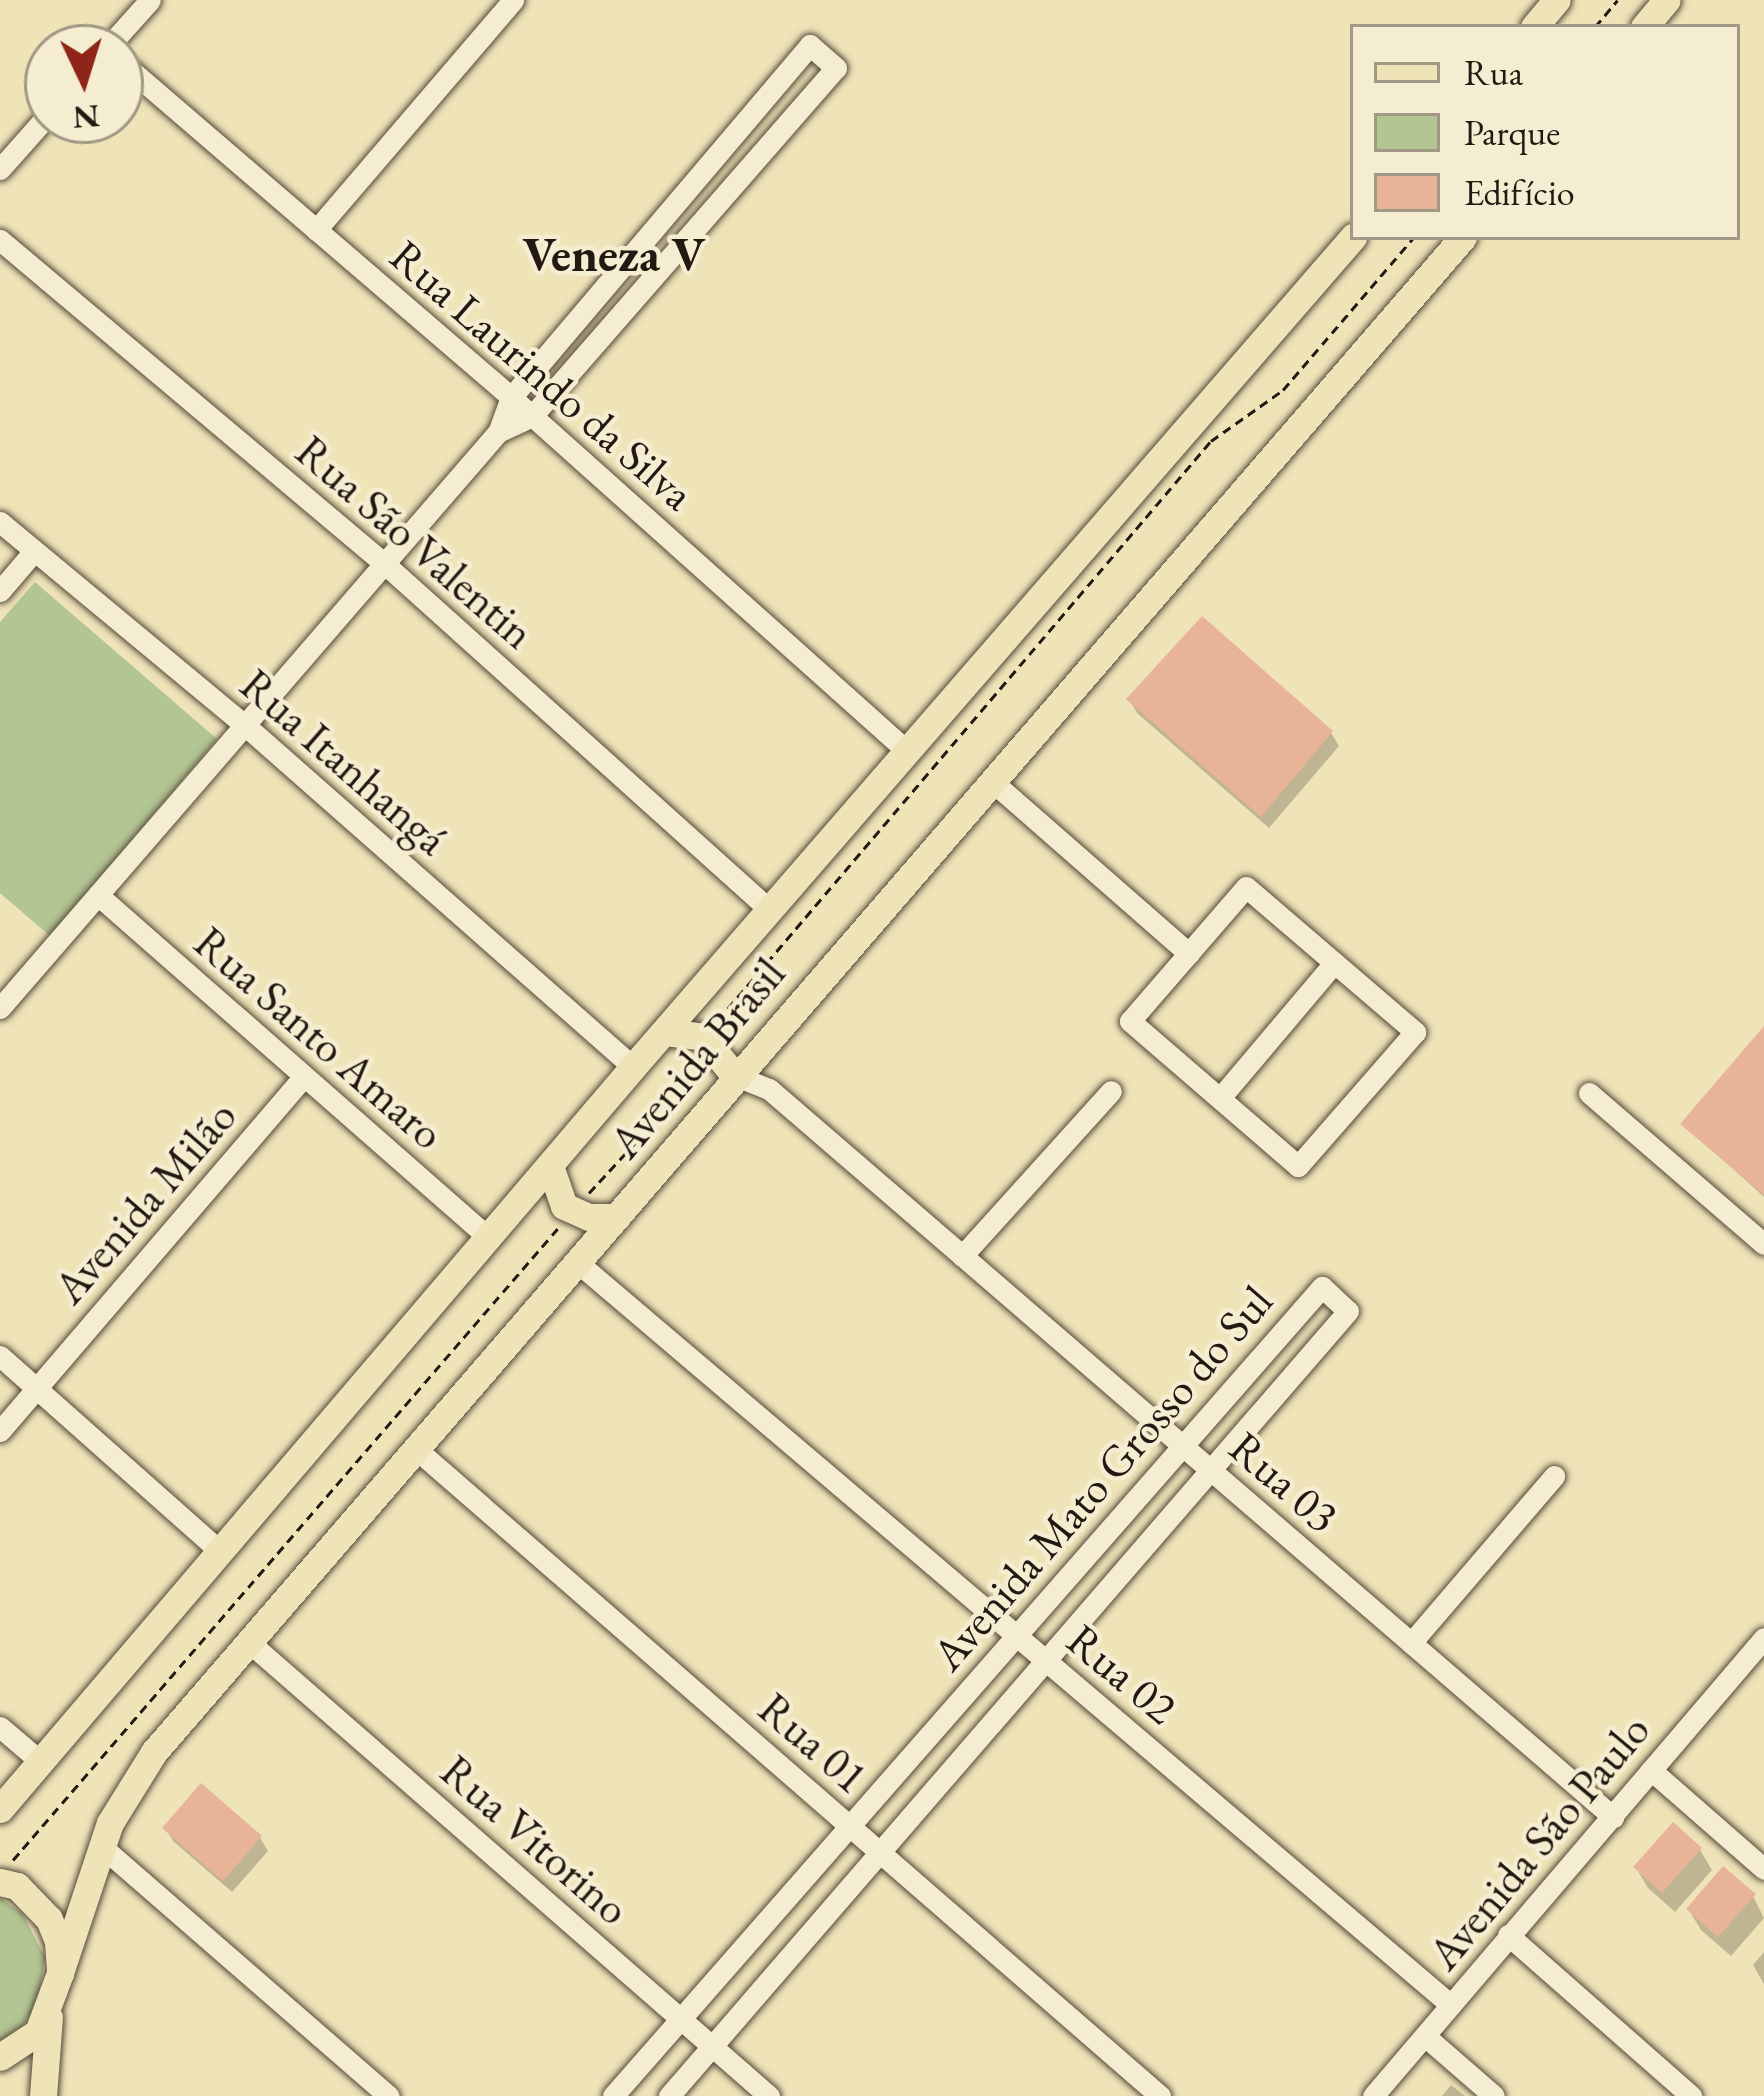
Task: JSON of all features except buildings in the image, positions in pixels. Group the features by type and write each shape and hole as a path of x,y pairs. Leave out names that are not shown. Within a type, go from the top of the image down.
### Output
{"main road":[{"path":"1537,24 1557,0"},
{"path":"1647,24 1667,0"},
{"name":"Avenida Brasil","path":"0,1809 633,1067 1350,240"},
{"name":"Avenida Brasil","path":"43,2096 42,2063 60,1973 101,1846 136,1777 734,1075 994,783 1460,240"},
{"path":"665,1032 703,1037 734,1075"},
{"path":"550,1166 564,1206 589,1216 617,1217"},
{"path":"0,1882 17,1886 49,1919 58,1941 60,1973"},
{"path":"0,2057 38,2032 52,2006"}],"street":[{"path":"128,24 150,0"},
{"path":"316,230 513,0"},
{"path":"0,1008 247,728 498,432 512,397 810,45 836,68 532,416 498,432"},
{"name":"Rua Laurindo da Silva","path":"144,82 512,397 908,752"},
{"path":"0,169 24,142"},
{"name":"Rua São Valentin","path":"0,240 386,565 771,910"},
{"name":"Rua Itanhangá","path":"0,522 247,728 633,1067"},
{"path":"0,591 34,551"},
{"path":"994,783 1189,954"},
{"path":"1246,887 1334,963 1415,1033 1298,1166 1130,1021 1246,887"},
{"name":"Rua Santo Amaro","path":"99,896 489,1238"},
{"path":"1220,1098 1334,963"},
{"name":"Rua 03","path":"734,1075 769,1089 1613,1817"},
{"name":"Avenida Milão","path":"0,1431 303,1078"},
{"path":"962,1256 1111,1091"},
{"path":"1589,1094 1764,1244"},
{"name":"Rua 02","path":"578,1262 1451,2005"},
{"name":"Avenida Mato Grosso do Sul","path":"613,2096 1322,1286 1348,1311 669,2096"},
{"path":"0,1356 220,1551"},
{"name":"Rua 01","path":"416,1449 1160,2096"},
{"path":"1411,1643 1554,1476"},
{"name":"Avenida São Paulo","path":"1373,2096 1764,1638"},
{"name":"Rua Vitorino","path":"250,1643 770,2096"},
{"path":"0,1726 40,1761"},
{"path":"1651,1770 1764,1869"},
{"path":"101,1846 389,2096"},
{"path":"1508,1935 1691,2096"},
{"path":"1425,2036 1494,2096"}],"path":[{"path":"1598,24 1618,0"}],"green space":[{"path":"35,582 217,739 50,936 0,893 0,622"},
{"path":"0,1898 22,1913 45,1957 37,2006 22,2026 0,2041"}],"district":[{"name":"Veneza V","path":"614,255"}]}
